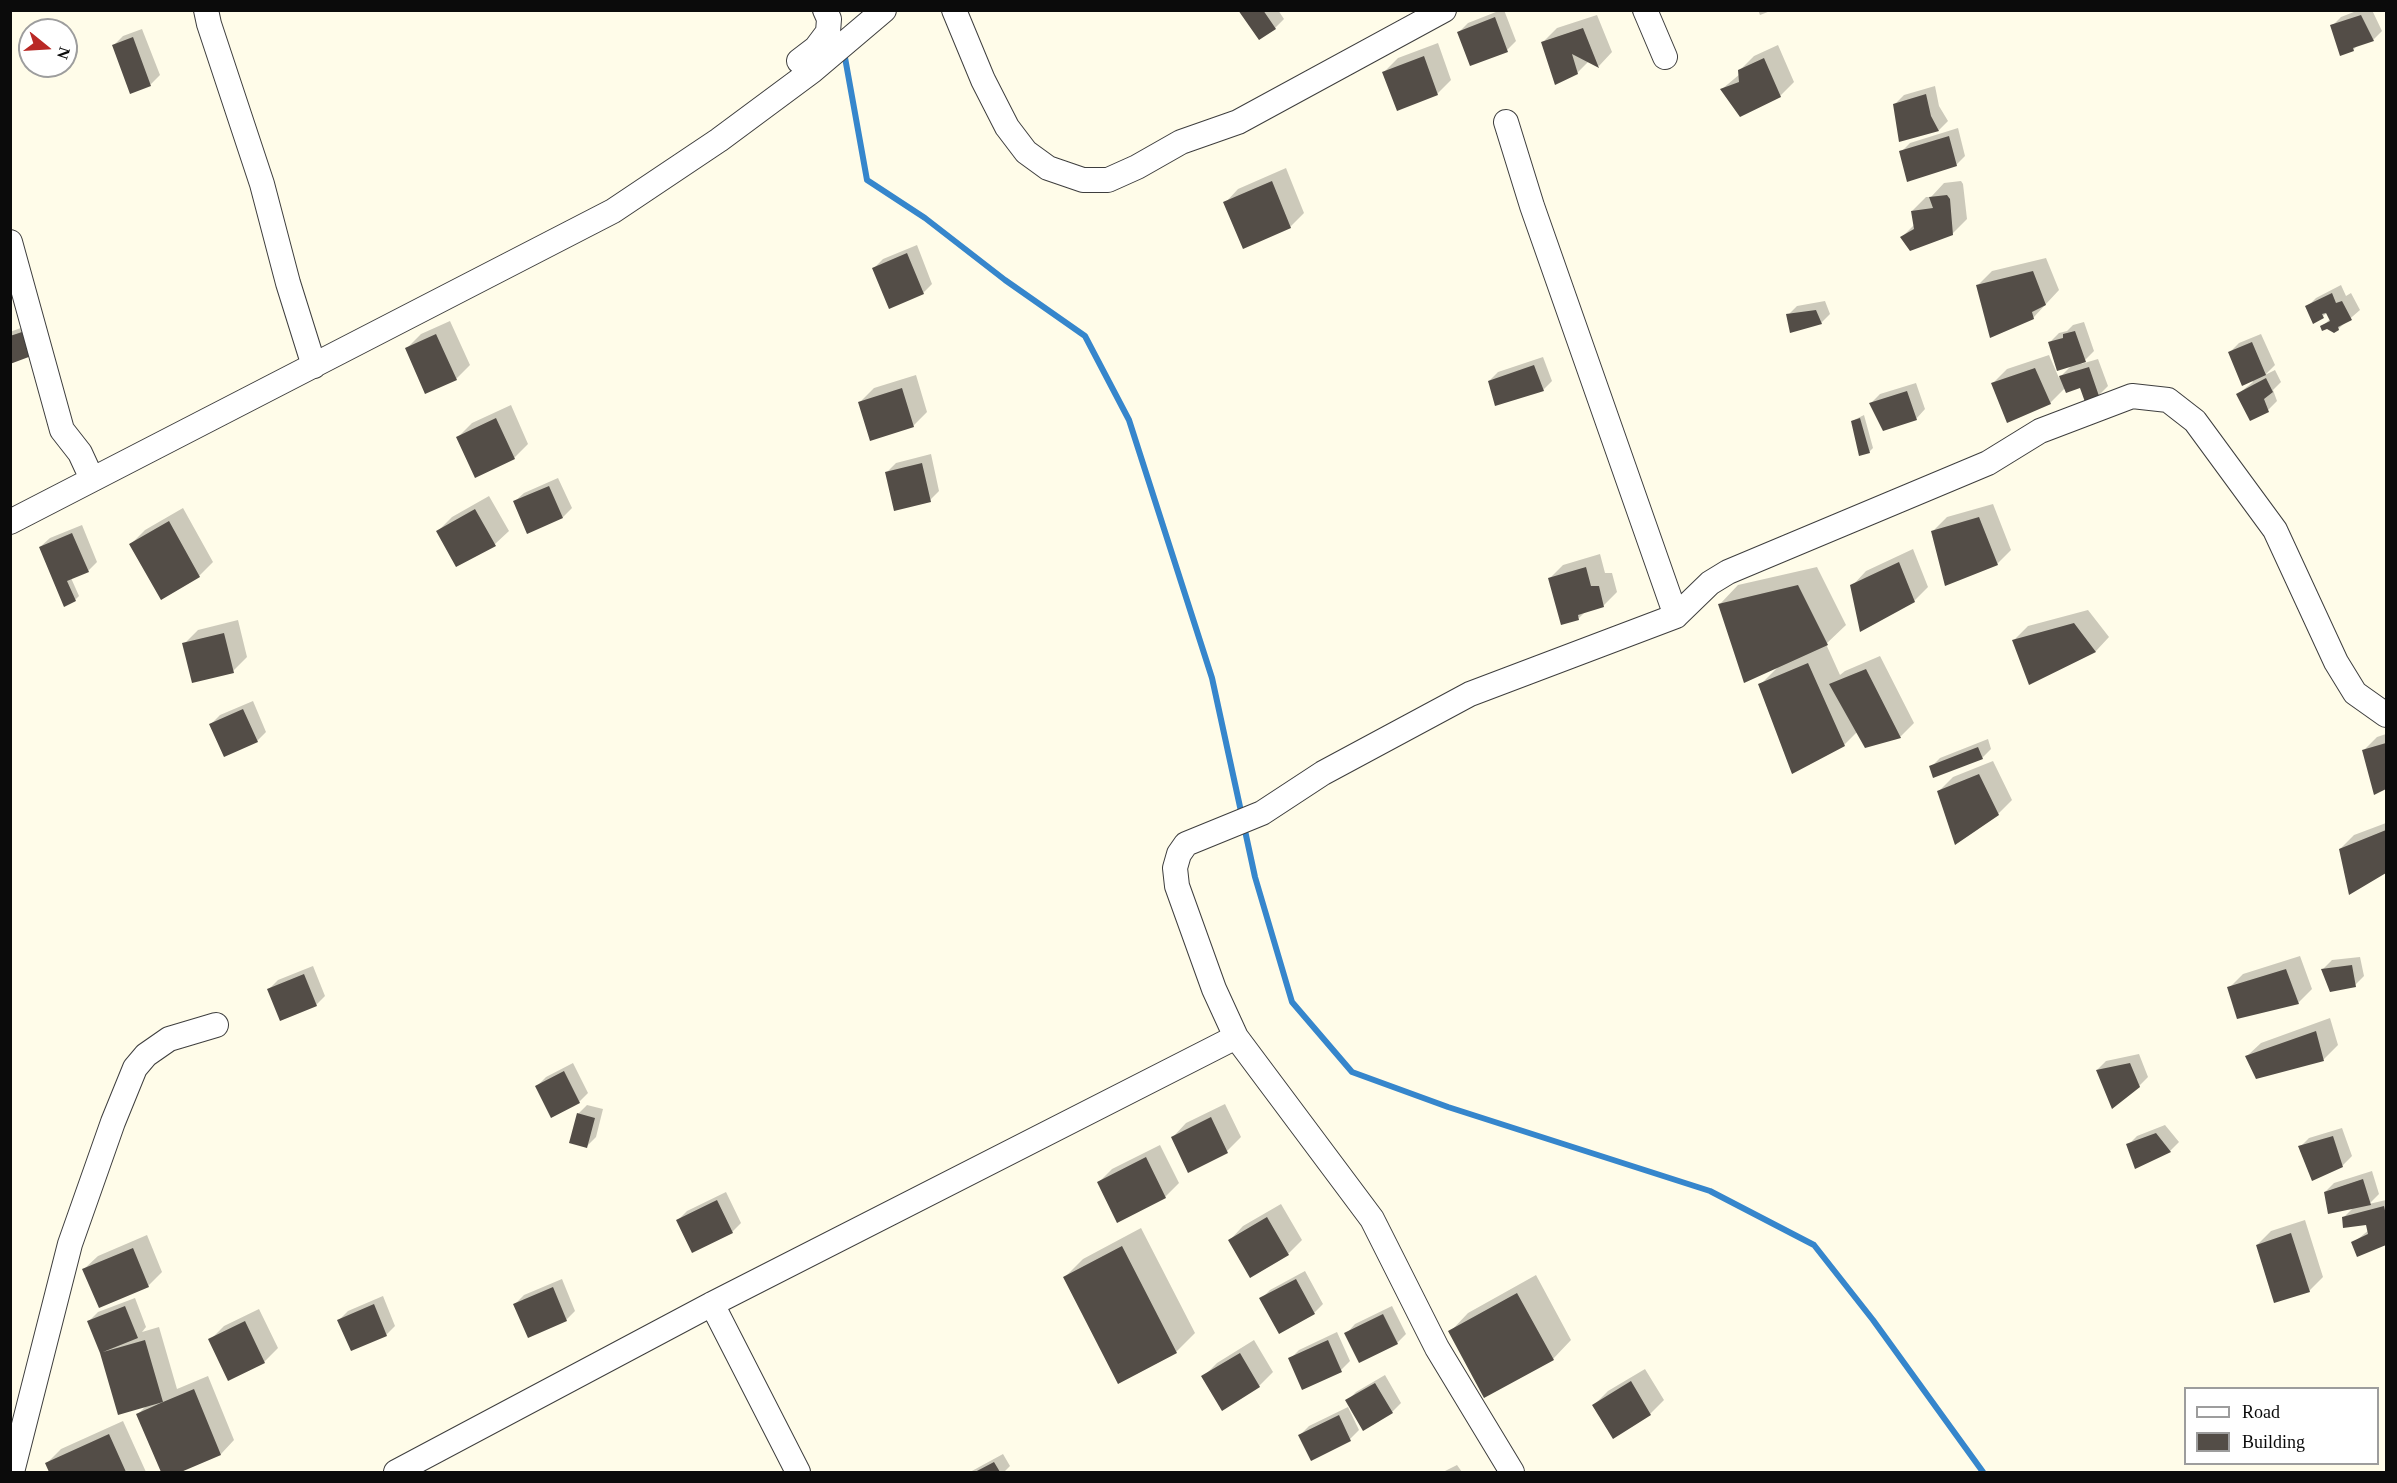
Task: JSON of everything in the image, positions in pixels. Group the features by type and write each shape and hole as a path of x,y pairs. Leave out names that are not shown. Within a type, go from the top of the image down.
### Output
{"street":[{"path":"206,10 208,24 262,184 288,283 314,366"},
{"path":"613,211 640,183 816,48 828,32 829,19 825,10"},
{"path":"10,522 613,211 737,127 812,71 884,10"},
{"path":"954,10 988,90 1007,127 1026,152 1048,168 1083,180 1108,180 1137,167 1181,142 1238,122 1444,10"},
{"path":"1645,10 1665,57"},
{"path":"1506,122 1532,206 1676,615"},
{"path":"10,242 62,430 80,453 92,479"},
{"path":"1512,1473 1437,1348 1372,1219 1236,1037 1214,989 1177,886 1175,868 1179,854 1186,844 1262,813 1323,773 1470,693 1676,615 1710,583 1728,572 1988,463 2040,431 2132,396 2168,400 2195,421 2274,530 2336,662 2355,693 2386,715"},
{"path":"12,1473 70,1244 113,1122 135,1068 146,1055 169,1039 216,1024"},
{"path":"396,1473 712,1304 1236,1037"},
{"path":"712,1304 798,1473"}],"building":[{"path":"1238,10 1263,10 1276,29 1259,40"},
{"path":"2361,15 2374,41 2353,48 2354,51 2340,56 2330,25"},
{"path":"1495,17 1508,52 1470,66 1457,32"},
{"path":"1583,28 1599,68 1572,54 1578,74 1555,85 1541,42"},
{"path":"133,37 151,86 130,94 112,45"},
{"path":"1424,56 1438,95 1397,111 1382,72"},
{"path":"1764,58 1781,97 1740,117 1720,89 1739,82 1738,70"},
{"path":"1926,94 1931,116 1939,131 1899,142 1893,104"},
{"path":"1949,136 1957,166 1907,182 1899,151"},
{"path":"1272,181 1291,228 1243,249 1223,202"},
{"path":"1947,195 1950,199 1953,235 1910,251 1900,237 1914,229 1911,211 1933,208 1929,197"},
{"path":"907,253 924,294 889,309 872,268"},
{"path":"2033,271 2046,305 2032,312 2034,319 1990,338 1976,285"},
{"path":"2332,293 2336,303 2342,301 2352,320 2338,327 2339,330 2334,333 2327,329 2322,331 2320,326 2330,321 2326,313 2322,314 2324,318 2313,324 2305,306"},
{"path":"1816,310 1822,324 1790,333 1786,314"},
{"path":"25,331 34,355 10,364 10,336"},
{"path":"2075,331 2086,362 2057,371 2048,342 2063,338 2063,334"},
{"path":"436,334 457,380 425,394 405,348"},
{"path":"2252,342 2266,375 2242,386 2228,352"},
{"path":"1534,365 1544,391 1495,406 1488,381"},
{"path":"2089,367 2099,396 2085,402 2080,388 2066,393 2059,376"},
{"path":"2035,368 2051,404 2007,423 1991,383"},
{"path":"2266,378 2273,392 2264,399 2269,412 2250,421 2236,394"},
{"path":"902,388 914,427 870,441 858,402"},
{"path":"1907,391 1917,420 1883,431 1869,403"},
{"path":"496,418 515,459 475,478 456,437"},
{"path":"1860,418 1870,453 1859,456 1851,421"},
{"path":"922,463 931,502 894,511 885,472"},
{"path":"549,486 563,518 527,534 513,501"},
{"path":"475,509 496,546 456,567 436,531"},
{"path":"1979,517 1998,565 1945,586 1931,531"},
{"path":"169,521 200,577 161,600 129,544"},
{"path":"72,533 89,572 67,581 76,601 64,607 39,547"},
{"path":"1899,562 1915,602 1860,632 1850,585"},
{"path":"1586,567 1591,586 1599,586 1604,607 1578,615 1579,620 1561,625 1548,578"},
{"path":"1798,585 1828,645 1744,683 1718,604"},
{"path":"2074,623 2096,652 2029,685 2012,640"},
{"path":"224,633 234,673 192,683 182,643"},
{"path":"1808,663 1845,746 1792,774 1758,684"},
{"path":"1866,669 1901,738 1865,748 1829,684"},
{"path":"243,709 258,742 224,757 209,724"},
{"path":"2386,743 2386,789 2374,795 2362,750"},
{"path":"1978,747 1983,759 1933,778 1929,766"},
{"path":"1979,774 1999,815 1955,845 1937,791"},
{"path":"2386,830 2386,873 2349,895 2339,849"},
{"path":"2352,965 2356,987 2330,992 2321,969"},
{"path":"2286,969 2299,1004 2237,1019 2227,987"},
{"path":"304,974 317,1006 280,1021 267,989"},
{"path":"2316,1031 2324,1061 2256,1079 2245,1056"},
{"path":"2130,1063 2140,1087 2112,1109 2096,1070"},
{"path":"564,1071 580,1103 551,1118 535,1086"},
{"path":"577,1113 595,1118 587,1148 569,1143"},
{"path":"1211,1117 1228,1153 1188,1173 1171,1137"},
{"path":"2156,1133 2171,1152 2135,1169 2126,1144"},
{"path":"2333,1136 2343,1167 2312,1181 2298,1146"},
{"path":"1146,1157 1166,1198 1117,1223 1097,1182"},
{"path":"2363,1179 2371,1205 2328,1214 2324,1192"},
{"path":"717,1200 733,1233 692,1253 676,1220"},
{"path":"2384,1206 2386,1245 2357,1257 2351,1242 2368,1234 2366,1225 2343,1228 2342,1217"},
{"path":"1267,1217 1289,1255 1250,1278 1228,1240"},
{"path":"2291,1233 2310,1292 2274,1303 2256,1245"},
{"path":"1122,1246 1177,1353 1118,1384 1063,1277"},
{"path":"133,1248 149,1287 99,1308 82,1269"},
{"path":"1296,1279 1315,1314 1279,1334 1259,1298"},
{"path":"553,1287 567,1321 528,1338 513,1304"},
{"path":"1517,1293 1554,1360 1484,1398 1448,1331"},
{"path":"374,1304 387,1336 351,1351 337,1320"},
{"path":"125,1306 138,1338 103,1352 145,1340 163,1402 118,1415 100,1353 87,1321"},
{"path":"1383,1314 1398,1344 1359,1363 1344,1333"},
{"path":"245,1321 265,1363 228,1381 208,1339"},
{"path":"1328,1340 1342,1372 1302,1390 1288,1358"},
{"path":"1240,1353 1260,1387 1222,1411 1201,1376"},
{"path":"1631,1381 1651,1415 1613,1439 1592,1405"},
{"path":"1375,1383 1393,1413 1363,1431 1345,1400"},
{"path":"194,1389 221,1455 181,1472 161,1472 136,1414"},
{"path":"1339,1415 1351,1441 1311,1461 1298,1435"},
{"path":"109,1434 126,1472 49,1472 45,1463"},
{"path":"994,1462 1000,1472 975,1472"}],"waterway":[{"path":"844,52 867,180 925,218 1005,280 1085,336 1129,420 1212,678 1242,816"},
{"path":"1244,826 1255,877 1292,1002 1352,1072 1448,1107 1710,1191 1814,1245 1873,1320 1983,1472"}]}
